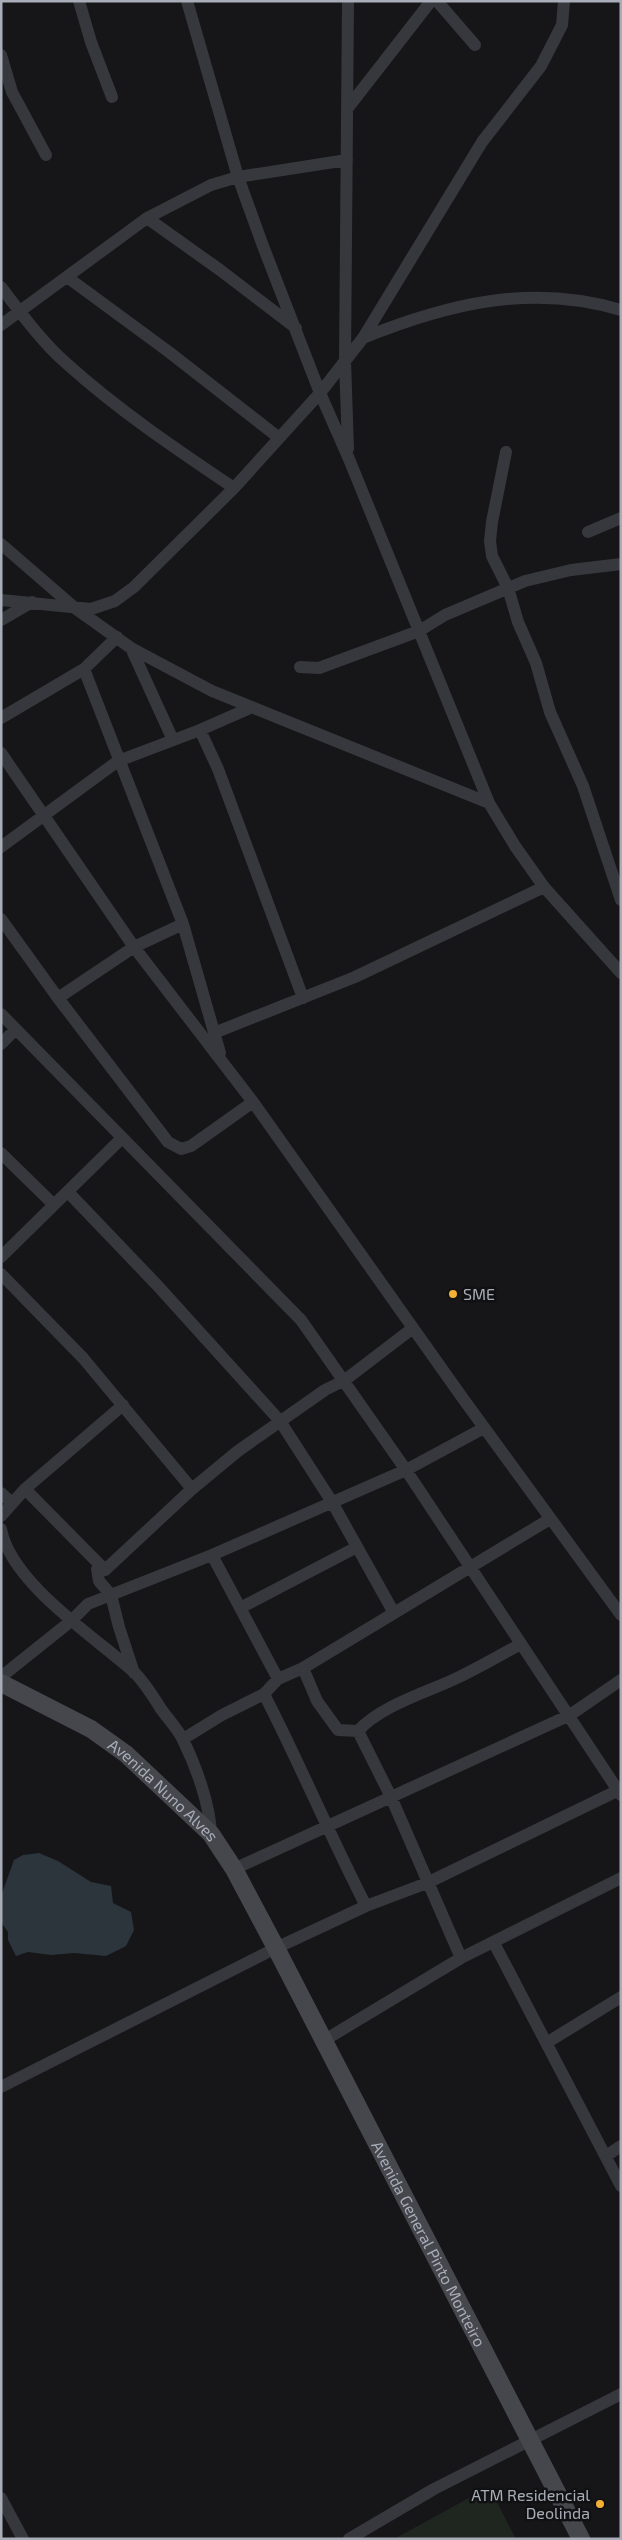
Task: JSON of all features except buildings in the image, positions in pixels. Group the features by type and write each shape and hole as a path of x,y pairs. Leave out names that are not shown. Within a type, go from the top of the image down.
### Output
{"street":[{"path":"79,1 91,42 112,97"},
{"path":"186,1 238,177 320,393 349,459 489,803 515,846 544,887 621,973"},
{"path":"348,1 345,416 349,459"},
{"path":"347,109 430,1"},
{"path":"437,1 476,45"},
{"path":"1,600 75,608 91,609 104,607 134,588 234,488 278,437 320,393 362,338 482,142 541,66 562,25 564,1"},
{"path":"1,55 12,92 34,138 46,155"},
{"path":"1,325 147,218 211,185 238,177 347,160"},
{"path":"147,218 220,270 296,328"},
{"path":"67,277 169,352 278,437"},
{"path":"1,287 20,312 64,362 145,428 234,488"},
{"path":"362,338 395,325 464,307 521,296 590,300 621,310"},
{"path":"506,452 499,478 490,541 492,556 508,588 518,622 536,663 550,712 583,786 621,900"},
{"path":"588,532 621,518"},
{"path":"1,544 75,608 132,648 212,691 250,708 489,803"},
{"path":"300,668 319,668 419,631 445,615 508,588 571,570 621,564"},
{"path":"1,620 32,602"},
{"path":"1,718 84,669 117,637"},
{"path":"132,648 173,740"},
{"path":"84,669 118,761 183,924 222,1061"},
{"path":"1,848 43,814 118,761 200,730 250,708"},
{"path":"200,730 218,770 303,998"},
{"path":"1,753 134,947 253,1102 484,1428 621,1615"},
{"path":"214,1033 355,977 544,887"},
{"path":"1,919 58,998 168,1142 181,1149 191,1146 253,1102"},
{"path":"58,998 134,947 183,924"},
{"path":"1,1014 301,1320 346,1380 620,1791 428,1883 366,1906 276,1948 1,2087"},
{"path":"1,1044 15,1030"},
{"path":"1,1257 122,1138"},
{"path":"1,1153 54,1205"},
{"path":"68,1192 157,1285 280,1421 332,1502 394,1613"},
{"path":"1,1274 83,1358 192,1489"},
{"path":"105,1570 192,1489 238,1451 325,1390 346,1380 413,1328"},
{"path":"1,1516 25,1489 122,1405"},
{"path":"1,1677 71,1621 88,1604 212,1555 406,1470 484,1428"},
{"path":"25,1489 105,1570"},
{"path":"1,1493 12,1503"},
{"path":"183,1739 222,1715 264,1694 278,1679 303,1668 472,1568 550,1519"},
{"path":"1,1529 8,1550 24,1572 71,1621 134,1673 149,1689 183,1739 208,1806 211,1834"},
{"path":"240,1608 357,1547"},
{"path":"212,1555 278,1679"},
{"path":"105,1570 97,1569 97,1574 99,1581 111,1595 134,1673"},
{"path":"358,1731 363,1725 396,1706 459,1677 521,1644"},
{"path":"303,1668 316,1701 329,1720 338,1730 358,1731"},
{"path":"234,1869 328,1824 570,1715 621,1680"},
{"name":"Avenida Nuno Alves","path":"1,1683 91,1728 126,1754 211,1834 234,1869 276,1948"},
{"path":"264,1694 366,1906"},
{"path":"358,1731 390,1797 461,1958"},
{"path":"323,2042 461,1958 621,1878"},
{"path":"494,1943 508,1973 548,2042 621,2186"},
{"name":"Avenida General Pinto Monteiro","path":"276,1948 581,2539"},
{"path":"548,2042 621,1997"},
{"path":"606,2156 621,2146"},
{"path":"349,2539 434,2489 529,2439 621,2394"},
{"path":"1,2498 23,2539"}],"shaded area":[{"path":"39,1853 58,1861 91,1882 111,1886 113,1903 131,1912 134,1930 126,1946 106,1956 74,1953 51,1955 28,1952 16,1956 8,1940 8,1932 1,1922 1,1896 14,1860 23,1855"},
{"path":"489,2487 516,2539 394,2539"}],"place":[{"name":"SME","path":"453,1294"},
{"name":"ATM Residencial Deolinda","path":"600,2504"}]}
